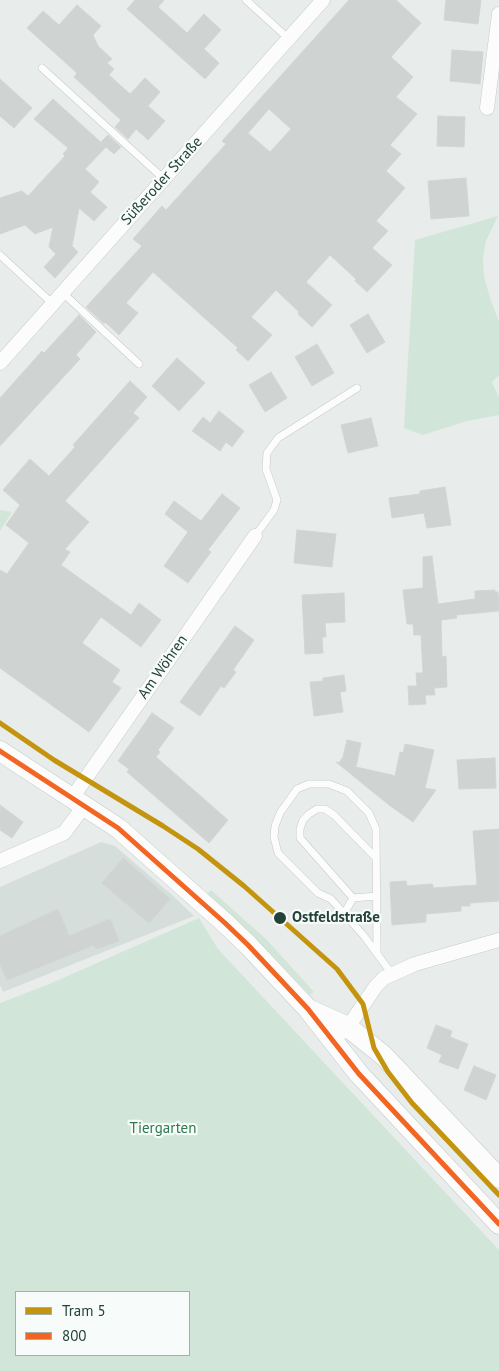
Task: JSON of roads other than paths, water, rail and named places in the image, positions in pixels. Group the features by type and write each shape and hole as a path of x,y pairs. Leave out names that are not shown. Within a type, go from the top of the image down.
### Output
{"main road":[{"path":"0,752 118,828 218,916 308,1009 359,1074 499,1224"},
{"path":"308,1009 348,1027 384,1056 499,1178"}],"street":[{"name":"Süßeroder Straße","path":"0,363 323,0"},
{"path":"487,108 497,46 499,14"},
{"name":"Am Wöhren","path":"0,861 64,833 78,802 254,536"},
{"path":"332,1041 348,1027 376,986 384,978 415,964 499,940"}],"lane":[{"path":"246,0 289,39"},
{"path":"42,68 164,179"},
{"path":"0,255 52,304"},
{"path":"62,293 139,364"},
{"path":"254,536 274,510 277,500 266,469 267,453 278,438 357,388"},
{"path":"377,952 376,829 369,813 347,791 329,784 310,784 297,789 280,813 275,826 274,837 278,853 318,892 331,900 377,952 392,974"},
{"path":"353,898 300,838 303,820 317,809 325,809 334,815 376,858"},
{"path":"353,898 376,896"},
{"path":"344,914 353,898"}],"tram line":[{"name":"5","path":"0,723 54,760 198,849 244,886 337,969 363,1004 374,1048 388,1072 412,1103 499,1195"}],"place":[{"name":"Ostfeldstraße","path":"280,918"}],"park label":[{"name":"Tiergarten","path":"163,1129"}]}
